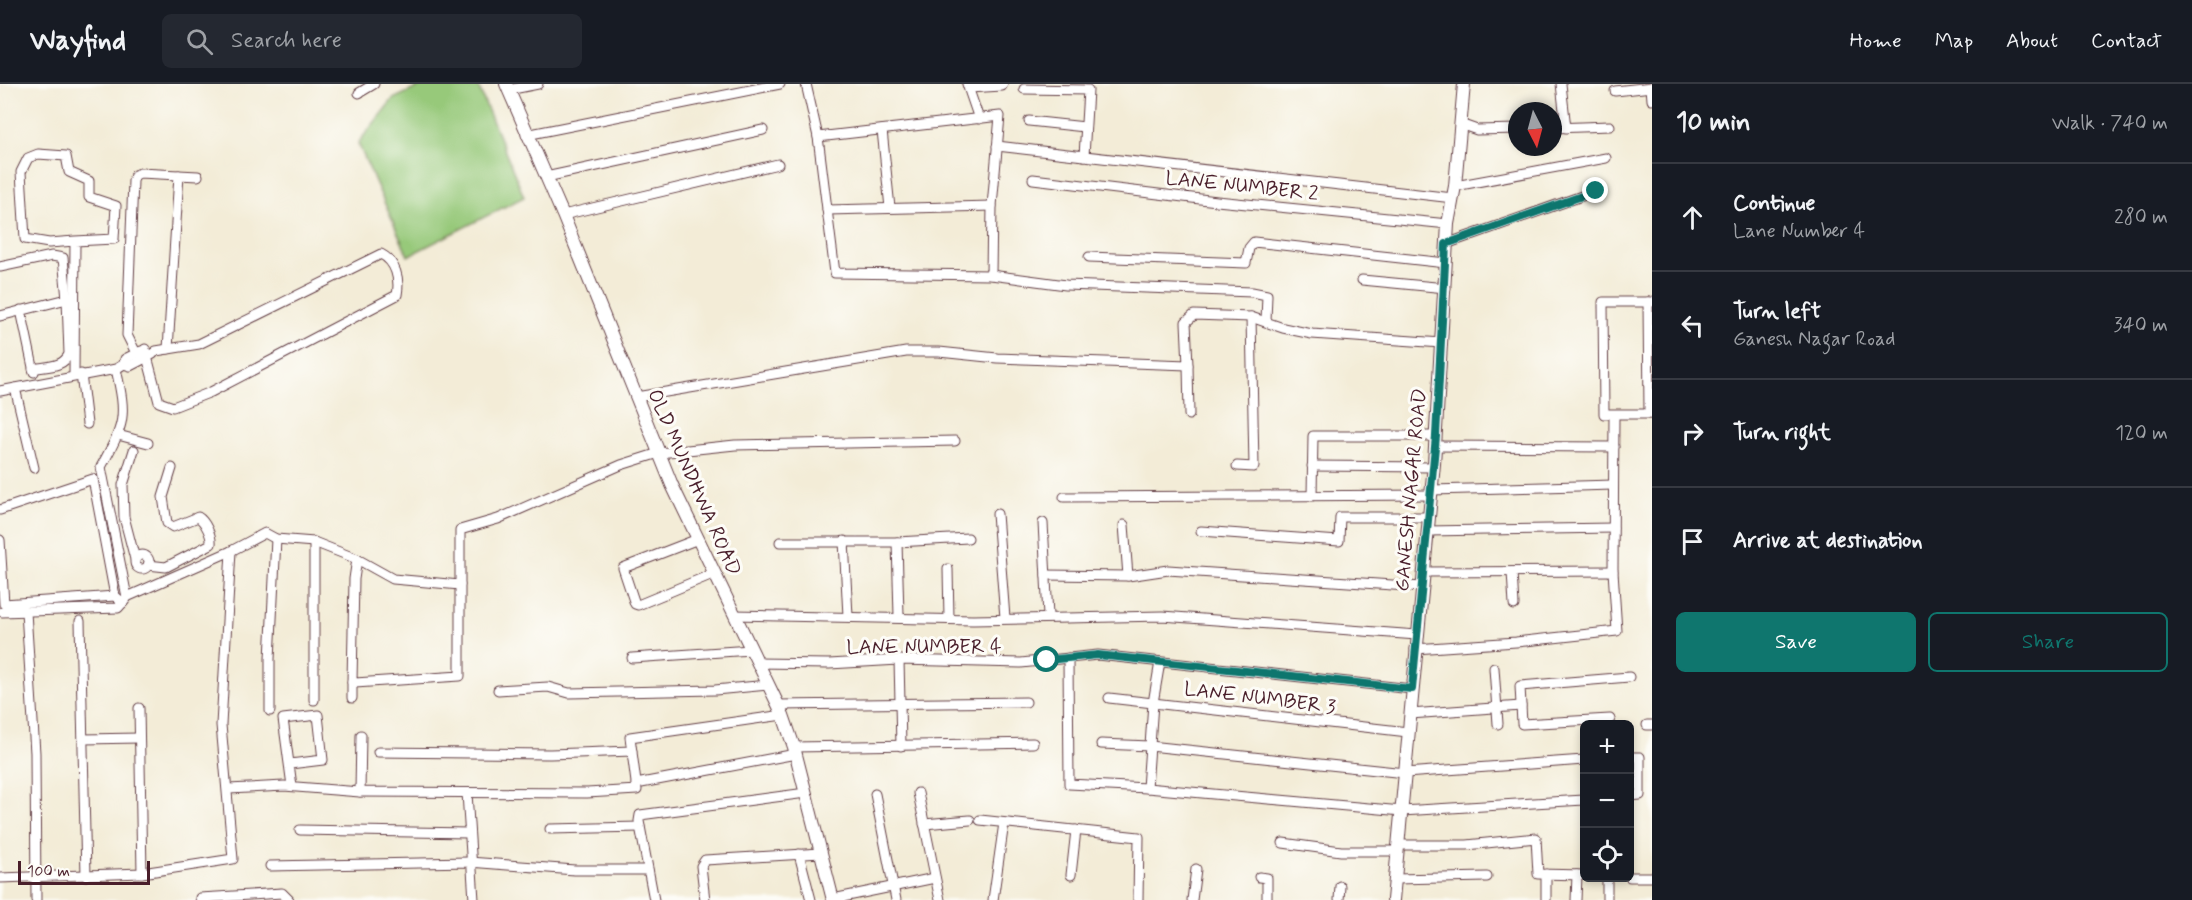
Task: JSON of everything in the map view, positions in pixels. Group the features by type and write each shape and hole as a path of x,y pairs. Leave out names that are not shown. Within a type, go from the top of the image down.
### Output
{"street":[{"path":"359,93 374,84"},
{"path":"507,87 538,84"},
{"path":"526,135 780,84"},
{"path":"806,84 818,137 835,273 991,275 1066,285 1252,292 1267,296 1266,321"},
{"path":"979,119 968,86 1002,86 1003,84"},
{"name":"GANESH NAGAR ROAD","path":"1393,900 1415,649 1432,492 1446,288 1446,244 1454,192 1464,84"},
{"path":"1561,84 1566,128"},
{"name":"OLD MUNDHWA ROAD","path":"507,87 526,135 563,215 659,453 780,710 795,751 833,899"},
{"path":"1615,91 1652,87 1652,100"},
{"path":"1024,89 1088,90 1084,156"},
{"path":"818,137 1000,117 992,206 991,275"},
{"path":"1029,120 1086,126"},
{"path":"1461,124 1477,130 1508,129"},
{"path":"1562,128 1610,126"},
{"path":"546,177 763,130"},
{"path":"882,130 890,208"},
{"path":"997,146 1454,192 1606,158"},
{"path":"38,153 66,156 69,172 89,181 89,197 116,206 114,239 75,241 49,243 25,239 21,172 28,158 38,153"},
{"path":"563,215 778,164"},
{"path":"0,391 78,374 130,366 143,354 199,344 381,254 389,258 395,270 399,284 397,295 211,392 173,407 159,402 143,354 127,335 132,181 135,175 140,173 198,176"},
{"path":"168,349 179,175"},
{"name":"LANE NUMBER 2","path":"1033,180 1448,224"},
{"path":"1446,244 1596,191"},
{"path":"827,210 992,206"},
{"path":"75,241 78,374 87,424"},
{"path":"1089,257 1246,262 1249,248 1254,242 1446,263"},
{"path":"0,267 52,256 63,258 69,354 63,363 33,369"},
{"path":"1362,280 1446,288"},
{"path":"0,316 67,299"},
{"path":"1603,302 1650,302 1650,414 1604,414 1603,302"},
{"path":"21,310 37,383"},
{"path":"1189,415 1185,327 1190,316 1214,314 1251,317 1312,334 1442,343"},
{"path":"1237,466 1254,467 1251,317"},
{"path":"636,397 906,352 939,352 997,358 1188,365"},
{"path":"2,612 118,608 122,599 122,579 101,467 118,435 123,397 120,367"},
{"path":"15,388 34,468"},
{"path":"1415,649 1516,642 1617,631 1613,571 1614,415"},
{"path":"118,435 148,443"},
{"path":"1312,496 1313,436 1614,447"},
{"path":"352,682 460,676 460,530 498,519 621,465 659,453 735,445 955,441"},
{"path":"134,450 123,485 124,517 136,563"},
{"path":"1312,466 1434,467"},
{"path":"122,579 136,563 138,555 146,556 148,565 166,567 211,544 207,529 198,517 173,526 167,523 163,497 172,468"},
{"path":"0,510 93,479 122,599"},
{"path":"1064,497 1312,496 1613,485"},
{"path":"997,514 1005,618"},
{"path":"1201,531 1339,541 1340,517 1429,517"},
{"path":"1043,523 1048,616"},
{"path":"1124,525 1128,576"},
{"path":"1428,531 1613,528"},
{"path":"0,540 4,604 122,599 231,551 265,533 276,539 314,542 357,559 393,579 460,585"},
{"path":"780,542 897,542 968,538"},
{"path":"270,711 270,659 276,539"},
{"path":"698,539 623,568 635,604 649,601 715,573"},
{"path":"844,541 848,616"},
{"path":"314,542 314,700"},
{"path":"897,542 899,616"},
{"path":"0,878 142,873 233,859 229,789 221,725 231,551"},
{"path":"352,698 354,579 357,559"},
{"path":"948,569 949,619"},
{"path":"1046,575 1128,576 1168,570 1422,587"},
{"path":"1423,572 1613,571"},
{"path":"1512,572 1514,605"},
{"path":"26,612 35,753 36,900"},
{"path":"734,615 899,616 949,619 1162,616 1417,635"},
{"path":"80,621 86,876"},
{"path":"632,658 751,650"},
{"name":"LANE NUMBER 4","path":"757,663 829,664 899,660 1021,663 1098,655 1412,689"},
{"path":"1068,658 1069,784 1147,788 1402,810 1580,800"},
{"path":"899,660 901,746"},
{"path":"1147,788 1153,703 1160,662"},
{"path":"1494,668 1498,724"},
{"path":"1610,719 1522,724 1520,686 1629,677"},
{"path":"498,690 548,687 581,693 715,690 768,685"},
{"name":"LANE NUMBER 3","path":"1108,698 1408,732"},
{"path":"229,789 292,786 360,792 587,793 637,790 630,737 780,710 900,704 1026,702"},
{"path":"1410,714 1521,706"},
{"path":"139,708 142,873"},
{"path":"290,764 323,760 318,715 283,719 292,786"},
{"path":"360,792 361,735"},
{"path":"84,739 139,738"},
{"path":"636,784 795,751 1034,743"},
{"path":"1101,744 1150,746 1405,773 1580,760"},
{"path":"378,752 538,754 632,751"},
{"path":"1634,757 1640,757 1642,773 1640,795 1634,796"},
{"path":"1642,773 1652,773"},
{"path":"467,792 474,900"},
{"path":"654,900 640,827 640,815 806,793"},
{"path":"918,793 940,900"},
{"path":"875,794 896,900"},
{"path":"924,824 975,820 1138,837 1138,900"},
{"path":"993,900 1004,823"},
{"path":"550,829 640,827"},
{"path":"300,830 468,833"},
{"path":"1071,875 1076,830"},
{"path":"1283,843 1341,851 1467,845 1536,838 1538,874 1580,875"},
{"path":"705,900 701,866 705,860 821,853"},
{"path":"799,854 811,900"},
{"path":"270,866 470,862 575,870 648,870"},
{"path":"1192,900 1196,869"},
{"path":"1546,874 1546,900"},
{"path":"1259,877 1267,878 1267,900"},
{"path":"1634,877 1652,877"},
{"path":"833,899 935,878"},
{"path":"1395,879 1487,878"},
{"path":"1576,900 1580,880"},
{"path":"1607,882 1607,900"},
{"path":"1339,900 1340,886"},
{"path":"200,898 282,893 289,900"}],"green space":[{"path":"425,84 477,84 524,197 408,256 358,143 393,99"}],"route":[{"path":"1047,660 1098,655 1412,689 1432,489 1446,288 1446,244 1596,191"}]}
